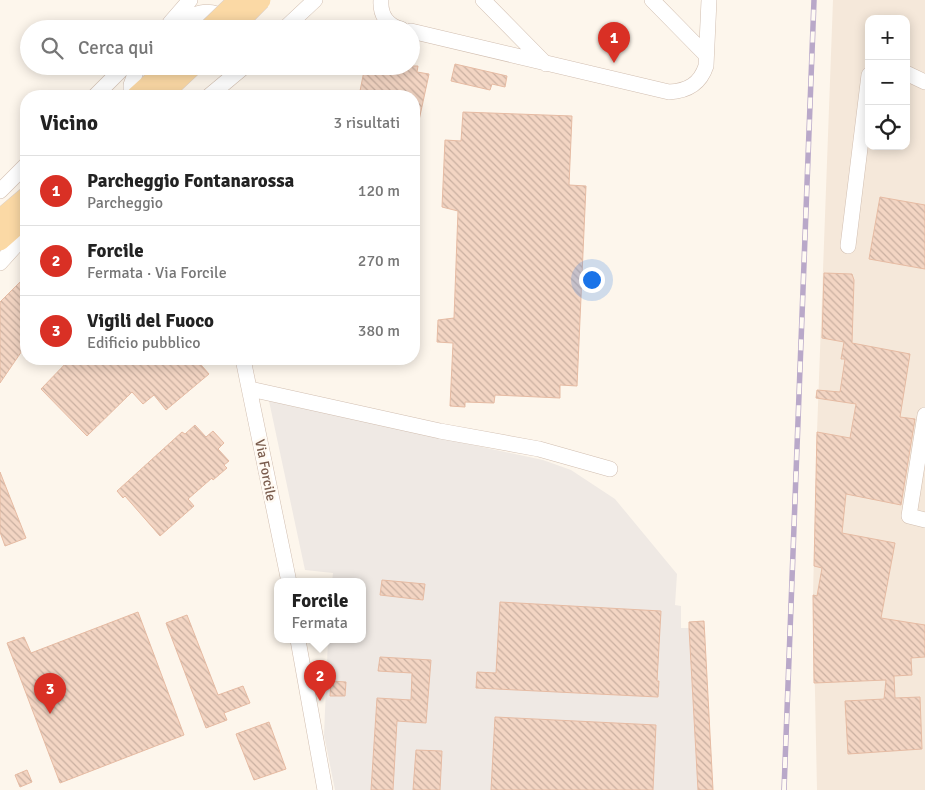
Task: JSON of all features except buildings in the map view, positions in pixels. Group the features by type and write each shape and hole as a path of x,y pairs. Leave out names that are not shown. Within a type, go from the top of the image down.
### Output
{"main road":[{"path":"217,20 238,0"},
{"path":"241,20 261,0"},
{"path":"143,90 159,75"},
{"path":"167,90 183,75"},
{"path":"0,219 20,201"},
{"path":"0,241 20,223"}],"street":[{"path":"173,20 190,0"},
{"path":"293,20 314,0"},
{"path":"381,0 382,15 386,20"},
{"path":"483,0 546,64"},
{"path":"652,0 706,55"},
{"path":"420,33 669,92 680,92 690,88 703,75 706,66 709,0"},
{"path":"183,20 198,12 208,11 221,14 230,20"},
{"path":"101,90 116,75"},
{"path":"131,90 134,75"},
{"path":"218,90 227,75"},
{"path":"218,90 235,75"},
{"path":"910,75 925,82"},
{"path":"848,246 865,105"},
{"path":"0,191 20,171"},
{"path":"0,263 20,241"},
{"name":"Via Forcile","path":"244,365 287,578"},
{"path":"250,389 440,431 539,449 610,469"},
{"path":"925,416 909,516 925,520"},
{"path":"299,643 325,790"}],"shaded area":[{"path":"833,0 925,0 925,790 817,790 813,595"},
{"path":"269,401 543,460 571,470 615,499 677,574 675,605 681,606 681,628 689,628 698,790 335,790 324,735 328,643 366,643 366,578 332,578 333,573 305,570"}],"railway":[{"path":"784,790 814,0"}],"place":[{"name":"Parcheggio Fontanarossa","path":"614,63"},
{"name":"Forcile","path":"320,701"},
{"name":"Vigili del Fuoco","path":"50,714"}]}
